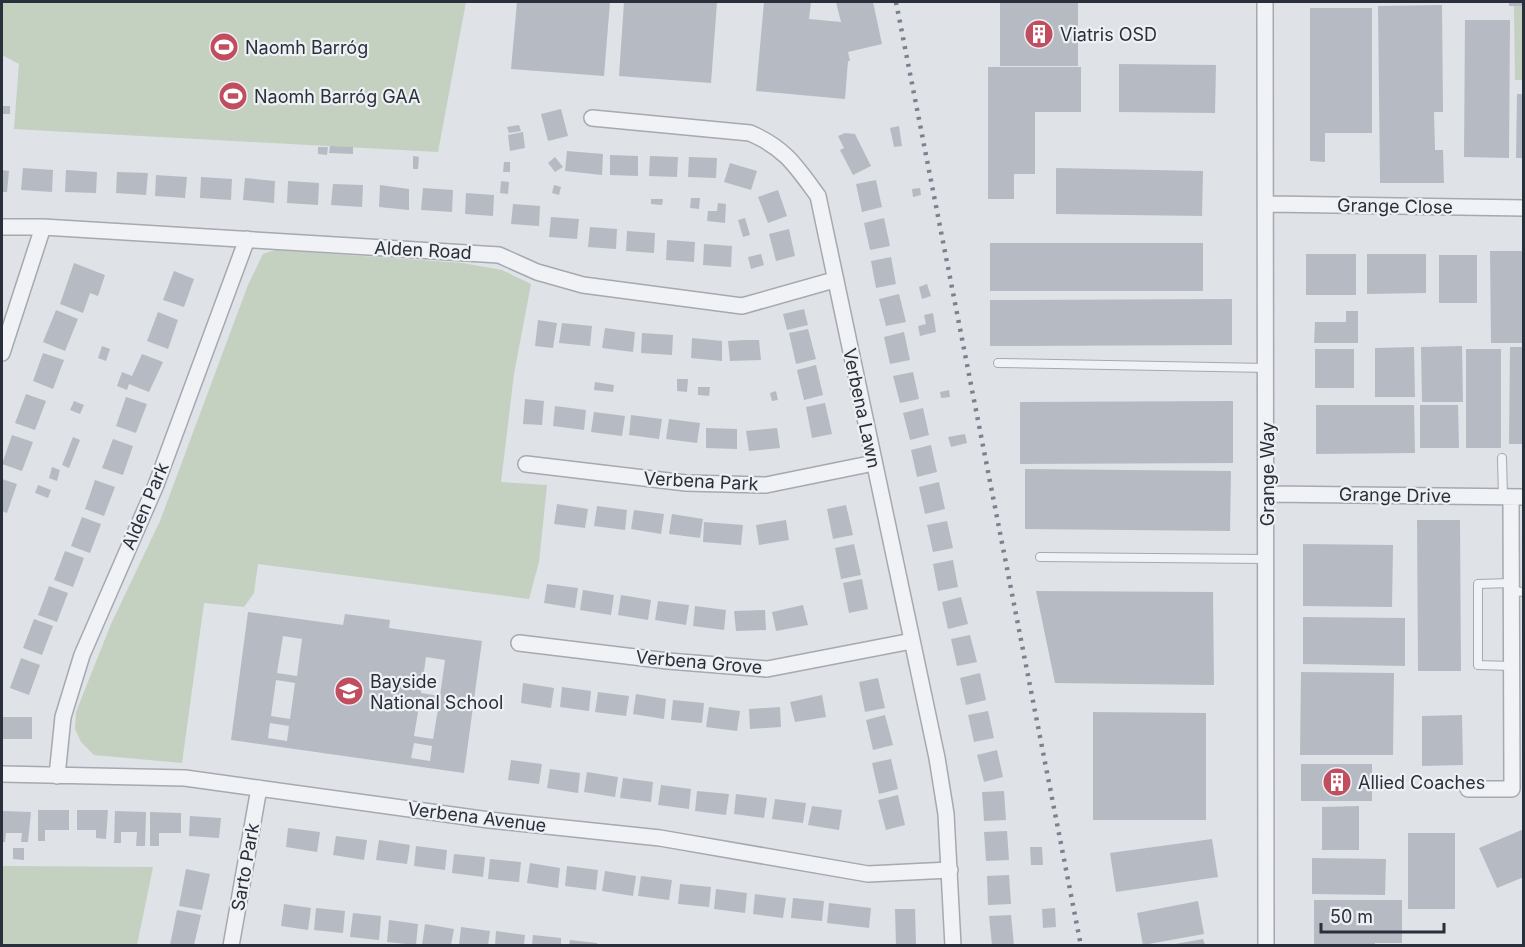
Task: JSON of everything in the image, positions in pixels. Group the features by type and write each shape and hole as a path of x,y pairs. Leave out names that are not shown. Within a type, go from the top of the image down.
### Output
{"street":[{"name":"Grange Way","path":"1265,2 1266,945"},
{"name":"Verbena Lawn","path":"592,118 750,133 772,143 789,156 818,196 940,780 950,870 953,945"},
{"name":"Grange Close","path":"1266,204 1524,208"},
{"name":"Alden Road","path":"2,227 43,227 499,255 537,272 583,285 742,306 834,280"},
{"path":"2,353 43,227"},
{"name":"Alden Park","path":"57,776 63,717 82,655 156,485 247,239"},
{"name":"Verbena Park","path":"526,464 686,483 766,485 874,463"},
{"name":"Grange Drive","path":"1267,494 1513,497"},
{"path":"1468,789 1512,789 1517,735 1513,497"},
{"name":"Verbena Grove","path":"519,643 668,661 767,669 912,641"},
{"name":"Verbena Avenue","path":"2,774 185,778 489,820 660,838 868,874 950,870"},
{"name":"Sarto Park","path":"231,945 259,788"}],"lane":[{"path":"998,363 1267,368"},
{"path":"1502,458 1513,497"},
{"path":"1040,557 1267,559"},
{"path":"1516,589 1478,584 1478,665 1516,670"}],"green space":[{"name":"Naomh Barróg","path":"2,2 466,2 438,152 14,129 19,64 2,55"},
{"path":"1514,6 1523,6 1523,80 1515,80"},
{"path":"275,250 463,263 502,270 531,284 514,374 501,482 547,485 539,562 529,599 258,564 254,593 244,607 204,603 182,763 94,755 81,742 75,729 76,712 111,624 160,521 248,285 263,254"},
{"path":"2,866 153,867 137,945 2,945"}],"building":[{"path":"517,2 610,2 604,76 511,69"},
{"path":"624,2 717,2 711,83 619,76"},
{"path":"764,2 811,2 809,19 841,22 836,2 873,2 882,44 848,52 850,61 848,61 845,99 756,91"},
{"name":"Viatris OSD","path":"1000,2 1078,2 1078,66 1000,66"},
{"path":"1509,2 1524,2 1524,6 1509,6"},
{"path":"1442,5 1443,112 1434,112 1435,150 1443,150 1444,183 1380,183 1378,6"},
{"path":"1310,8 1372,8 1372,133 1325,133 1325,162 1310,161"},
{"path":"1465,20 1510,20 1509,158 1464,157"},
{"path":"1119,64 1216,65 1215,113 1119,112"},
{"path":"988,67 1081,67 1081,112 1035,112 1035,174 1014,174 1014,199 988,199"},
{"path":"1517,94 1524,94 1524,158 1516,158"},
{"path":"2,106 10,106 10,114 2,114"},
{"path":"561,109 568,136 548,141 541,114"},
{"path":"519,125 521,131 509,133 507,127"},
{"path":"899,126 902,146 894,147 890,128"},
{"path":"523,132 525,148 510,151 508,135"},
{"path":"845,133 855,134 871,166 853,175 840,150 844,148 838,136"},
{"path":"330,146 353,147 353,154 329,153"},
{"path":"318,147 328,147 327,155 318,154"},
{"path":"567,151 603,154 602,175 565,171"},
{"path":"610,155 638,156 638,176 610,175"},
{"path":"413,156 419,157 418,169 413,169"},
{"path":"650,156 678,157 677,177 649,176"},
{"path":"555,157 563,167 555,172 548,163"},
{"path":"689,157 717,158 716,178 688,177"},
{"path":"504,162 510,162 510,172 503,172"},
{"path":"730,163 757,171 751,190 724,182"},
{"path":"23,168 53,170 52,192 21,190"},
{"path":"1056,168 1203,171 1202,216 1056,214"},
{"path":"2,170 9,171 7,192 2,192"},
{"path":"66,170 97,172 96,193 65,192"},
{"path":"117,172 148,173 146,195 116,193"},
{"path":"156,175 187,177 185,198 155,196"},
{"path":"201,177 232,179 231,200 200,198"},
{"path":"245,178 275,181 274,203 243,200"},
{"path":"876,180 882,207 862,212 856,184"},
{"path":"288,181 319,183 318,205 287,203"},
{"path":"501,181 509,182 508,194 500,193"},
{"path":"333,184 363,185 362,207 331,205"},
{"path":"380,185 409,189 409,210 379,207"},
{"path":"554,185 561,187 559,195 552,193"},
{"path":"423,188 453,190 452,212 421,210"},
{"path":"920,188 921,195 913,197 912,189"},
{"path":"778,190 787,216 768,223 758,197"},
{"path":"466,193 494,195 493,216 465,214"},
{"path":"691,198 700,198 699,209 690,208"},
{"path":"651,199 663,199 662,205 651,204"},
{"path":"718,203 726,204 725,223 707,221 708,211 717,211"},
{"path":"513,204 540,206 539,226 511,224"},
{"path":"551,217 579,219 577,239 549,237"},
{"path":"745,218 750,235 743,237 738,220"},
{"path":"884,218 890,246 870,250 864,223"},
{"path":"590,227 617,229 616,249 588,247"},
{"path":"789,229 795,256 776,261 769,234"},
{"path":"627,231 655,233 654,253 626,251"},
{"path":"667,240 695,242 694,262 666,260"},
{"path":"990,243 1203,243 1203,291 990,291"},
{"path":"704,244 732,246 731,267 703,265"},
{"path":"1490,251 1524,251 1524,343 1491,343"},
{"path":"761,254 764,265 751,269 748,257"},
{"path":"1306,254 1356,254 1356,295 1306,295"},
{"path":"1367,254 1426,254 1426,293 1367,294"},
{"path":"1439,255 1477,255 1477,303 1439,303"},
{"path":"891,257 896,284 876,288 871,261"},
{"path":"74,263 105,275 98,296 90,293 83,313 60,304"},
{"path":"174,271 194,279 184,307 163,300"},
{"path":"927,284 931,296 922,299 919,287"},
{"path":"899,294 906,322 886,326 879,299"},
{"path":"1232,299 1232,345 990,346 990,300"},
{"path":"804,309 808,325 787,330 783,314"},
{"path":"56,310 78,319 65,351 43,342"},
{"path":"1346,311 1358,311 1358,343 1314,343 1315,322 1346,322"},
{"path":"158,312 178,320 168,349 147,341"},
{"path":"933,313 936,332 920,336 918,326 926,324 924,315"},
{"path":"538,320 557,323 553,348 535,346"},
{"path":"562,323 592,326 590,346 559,343"},
{"path":"605,328 635,332 633,352 602,348"},
{"path":"808,329 816,359 796,364 789,333"},
{"path":"904,332 910,360 890,364 884,337"},
{"path":"642,333 673,335 672,355 641,353"},
{"path":"692,338 722,341 722,361 691,358"},
{"path":"759,340 761,360 730,361 728,341"},
{"path":"102,346 110,349 106,361 98,358"},
{"path":"1462,346 1463,402 1422,402 1421,347"},
{"path":"1414,347 1415,397 1375,397 1375,348"},
{"path":"1510,347 1524,347 1524,444 1509,444"},
{"path":"1315,349 1354,349 1354,388 1315,388"},
{"path":"1466,349 1501,349 1501,448 1466,448"},
{"path":"43,353 64,360 53,389 33,381"},
{"path":"142,354 163,362 149,392 129,384 127,390 117,386 122,372 132,376"},
{"path":"816,365 823,395 804,400 797,370"},
{"path":"913,372 919,399 900,403 893,376"},
{"path":"677,379 688,379 687,392 677,391"},
{"path":"595,382 614,385 613,392 594,390"},
{"path":"698,387 710,387 709,396 698,395"},
{"path":"949,390 950,397 941,398 940,392"},
{"path":"776,391 778,400 772,401 770,393"},
{"path":"26,394 46,401 35,430 15,423"},
{"path":"126,397 147,404 136,433 116,426"},
{"path":"525,399 544,401 542,425 523,424"},
{"path":"74,401 84,405 80,414 70,410"},
{"path":"1233,401 1233,463 1020,464 1020,402"},
{"path":"825,403 832,434 812,438 806,407"},
{"path":"1316,405 1414,405 1415,453 1316,454"},
{"path":"1420,405 1458,405 1459,448 1420,448"},
{"path":"555,406 586,410 584,430 553,426"},
{"path":"923,408 929,435 910,440 903,413"},
{"path":"594,412 625,416 622,436 591,432"},
{"path":"631,415 662,419 659,439 629,435"},
{"path":"669,419 700,423 697,443 666,439"},
{"path":"706,428 737,429 737,449 706,448"},
{"path":"777,428 780,448 749,451 746,431"},
{"path":"965,434 967,443 951,447 948,437"},
{"path":"12,435 33,442 22,471 2,464"},
{"path":"73,437 80,440 69,468 62,465"},
{"path":"113,439 133,446 123,475 102,468"},
{"path":"931,445 937,472 917,477 911,450"},
{"path":"52,467 60,470 57,481 49,478"},
{"path":"1025,469 1231,471 1230,531 1025,529"},
{"path":"2,479 17,484 7,513 2,511"},
{"path":"95,480 115,487 104,516 85,509"},
{"path":"939,482 945,509 925,514 919,487"},
{"path":"38,485 51,490 48,498 35,493"},
{"path":"557,504 588,509 585,528 554,524"},
{"path":"846,505 853,535 833,539 827,509"},
{"path":"597,506 627,510 625,530 594,526"},
{"path":"634,510 664,514 661,534 631,529"},
{"path":"672,514 703,519 700,538 669,534"},
{"path":"82,517 101,524 90,553 71,546"},
{"path":"786,520 789,540 759,545 756,525"},
{"path":"1417,520 1460,520 1461,671 1418,671"},
{"path":"947,521 953,548 933,552 927,525"},
{"path":"704,522 743,525 741,545 703,542"},
{"path":"854,544 861,575 841,579 835,548"},
{"path":"1303,544 1393,545 1392,607 1303,606"},
{"path":"65,551 84,558 73,587 54,580"},
{"path":"953,560 958,587 938,591 933,564"},
{"path":"862,579 868,609 849,613 843,583"},
{"path":"547,584 578,588 575,608 544,603"},
{"path":"49,586 68,593 57,622 38,615"},
{"path":"583,590 614,595 611,615 580,610"},
{"path":"1036,591 1213,592 1214,685 1055,683"},
{"path":"621,595 651,600 648,620 618,615"},
{"path":"961,597 968,624 948,629 942,602"},
{"path":"658,601 689,605 686,625 655,620"},
{"path":"803,605 808,625 776,631 772,612"},
{"path":"695,606 726,610 724,630 693,626"},
{"path":"765,610 766,630 736,631 734,611"},
{"path":"248,612 343,625 345,614 390,620 389,628 482,641 464,773 231,740","holes":["283,636 302,639 297,676 277,673","426,657 445,660 440,696 421,693","276,680 295,683 290,719 271,716","420,700 439,703 433,739 414,736","270,723 289,726 287,741 268,738","414,743 432,746 430,761 411,758"]},
{"path":"1303,617 1405,618 1405,666 1303,664"},
{"path":"34,619 53,626 42,655 23,648"},
{"path":"970,635 977,662 957,666 951,639"},
{"path":"21,658 40,665 29,695 10,688"},
{"path":"1301,672 1394,673 1393,755 1300,755"},
{"path":"980,673 986,700 966,705 960,678"},
{"path":"878,678 885,708 865,712 859,682"},
{"path":"523,683 554,688 551,708 521,703"},
{"path":"562,687 591,691 589,711 560,707"},
{"path":"598,692 629,696 626,716 595,712"},
{"path":"636,694 666,699 664,719 633,714"},
{"path":"822,695 826,717 795,722 790,702"},
{"path":"673,700 704,703 702,723 671,720"},
{"path":"709,707 740,711 737,731 706,727"},
{"path":"780,707 781,727 750,729 749,709"},
{"path":"988,711 994,738 974,742 968,715"},
{"path":"1093,712 1206,713 1206,820 1093,820"},
{"path":"885,715 893,745 873,750 866,720"},
{"path":"1462,715 1463,765 1422,766 1422,716"},
{"path":"2,717 32,717 32,739 2,739"},
{"path":"997,750 1003,777 984,782 977,755"},
{"path":"891,759 898,789 879,794 872,763"},
{"path":"511,760 542,764 539,784 508,780"},
{"name":"Allied Coaches","path":"1301,764 1372,764 1372,801 1301,801"},
{"path":"550,769 580,773 578,793 547,788"},
{"path":"587,772 618,777 615,797 584,792"},
{"path":"623,778 653,782 651,802 620,798"},
{"path":"661,785 691,789 689,809 658,805"},
{"path":"697,791 729,794 726,815 695,811"},
{"path":"1004,791 1006,820 984,821 982,792"},
{"path":"736,794 767,798 764,818 734,814"},
{"path":"898,795 905,825 886,830 878,800"},
{"path":"775,799 806,803 803,823 772,819"},
{"path":"812,806 842,810 839,830 808,825"},
{"path":"1359,806 1359,850 1322,850 1322,807"},
{"path":"38,810 69,810 69,830 45,830 45,841 38,841"},
{"path":"77,810 108,810 106,839 96,838 96,830 77,830"},
{"path":"2,811 31,812 28,842 21,842 22,833 6,833 5,842 2,842"},
{"path":"115,811 146,812 145,846 136,846 137,832 121,832 121,843 114,843"},
{"path":"150,812 181,813 181,833 159,833 159,846 150,846"},
{"path":"190,816 221,818 219,838 189,836"},
{"path":"288,828 320,832 317,852 286,847"},
{"path":"1524,829 1524,877 1497,888 1479,848"},
{"path":"1007,831 1009,860 986,861 984,832"},
{"path":"1408,833 1455,833 1455,909 1408,909"},
{"path":"336,836 367,840 364,860 333,855"},
{"path":"1212,839 1218,877 1116,892 1110,853"},
{"path":"379,840 410,845 407,864 376,860"},
{"path":"416,846 447,850 445,870 414,866"},
{"path":"1030,847 1042,847 1043,865 1031,865"},
{"path":"13,848 24,848 24,860 13,859"},
{"path":"454,854 485,857 483,877 452,873"},
{"path":"1312,858 1386,859 1385,895 1312,894"},
{"path":"490,859 521,862 519,882 488,879"},
{"path":"530,863 560,868 558,888 527,883"},
{"path":"567,866 598,870 596,890 565,886"},
{"path":"186,869 210,874 202,910 179,906"},
{"path":"605,871 636,876 633,896 602,891"},
{"path":"1009,875 1011,904 988,905 987,876"},
{"path":"641,876 672,880 669,900 638,896"},
{"path":"680,884 711,887 709,907 678,904"},
{"path":"716,889 747,893 745,913 714,909"},
{"path":"755,894 786,898 783,918 753,914"},
{"path":"793,898 824,901 822,921 791,918"},
{"path":"1314,900 1402,900 1402,943 1314,944"},
{"path":"1198,901 1204,934 1143,945 1137,913"},
{"path":"829,903 871,908 869,928 827,923"},
{"path":"284,904 311,908 308,930 281,926"},
{"path":"316,908 345,911 343,933 314,930"},
{"path":"1055,908 1056,927 1043,928 1042,909"},
{"path":"895,909 915,909 916,945 896,945"},
{"path":"177,910 201,915 194,945 170,945"},
{"path":"353,913 381,916 379,940 350,937"},
{"path":"1011,915 1014,945 992,945 989,916"},
{"path":"389,920 418,924 416,945 387,942"},
{"path":"425,924 454,929 451,945 422,945"},
{"path":"461,927 490,931 488,945 459,945"},
{"path":"496,931 525,935 524,945 495,945"},
{"path":"533,935 561,938 561,945 532,945"},
{"path":"1203,939 1205,945 1175,945 1175,944"},
{"path":"570,940 597,943 597,945 569,945"}],"railway":[{"path":"896,2 1081,946"}],"place":[{"name":"Viatris OSD","path":"1039,34"},
{"name":"Naomh Barróg","path":"224,47"},
{"name":"Naomh Barróg GAA","path":"233,96"},
{"name":"Bayside National School","path":"349,691"},
{"name":"Allied Coaches","path":"1337,782"}]}
